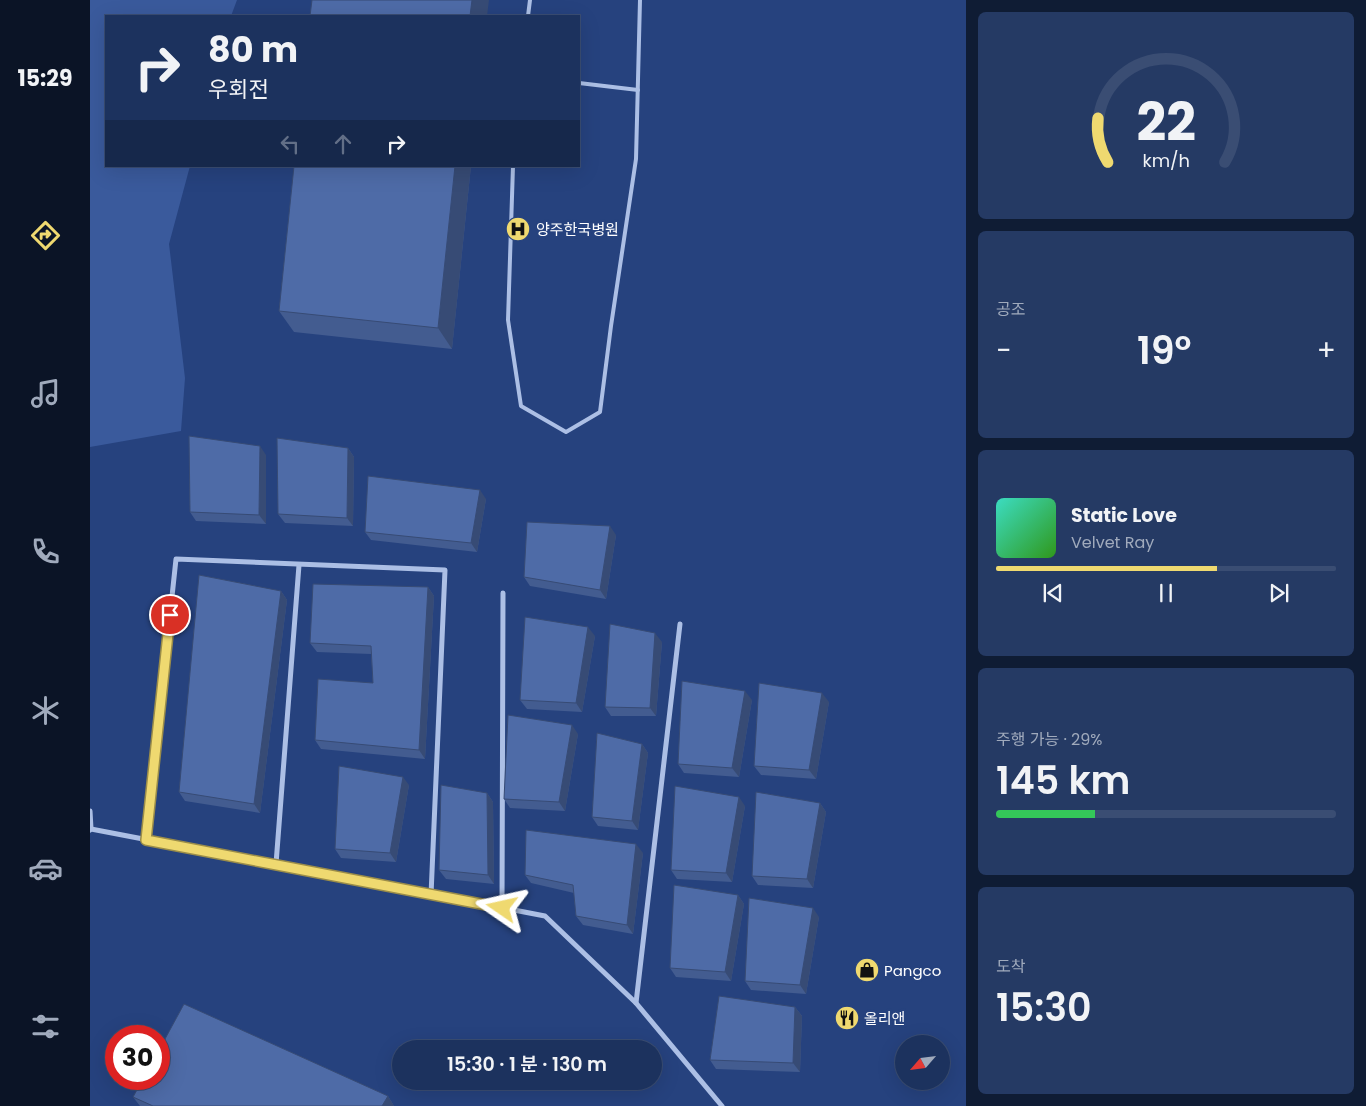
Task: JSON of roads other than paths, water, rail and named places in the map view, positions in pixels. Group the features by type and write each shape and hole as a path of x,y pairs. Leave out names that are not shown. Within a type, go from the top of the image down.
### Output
{"street":[{"path":"146,840 176,559 445,570 431,895"},
{"path":"276,864 299,565"},
{"path":"502,908 503,593"},
{"path":"636,1003 680,624"},
{"path":"90,811 91,829 545,916 636,1003 722,1106"}],"lane":[{"path":"528,15 530,0"},
{"path":"513,167 508,320 520,406 566,432 600,412 636,159 640,0"},
{"path":"580,83 638,90"}],"place":[{"name":"양주한국병원","path":"518,229"},
{"name":"Pangco","path":"867,970"},
{"name":"올리앤","path":"847,1018"}]}
